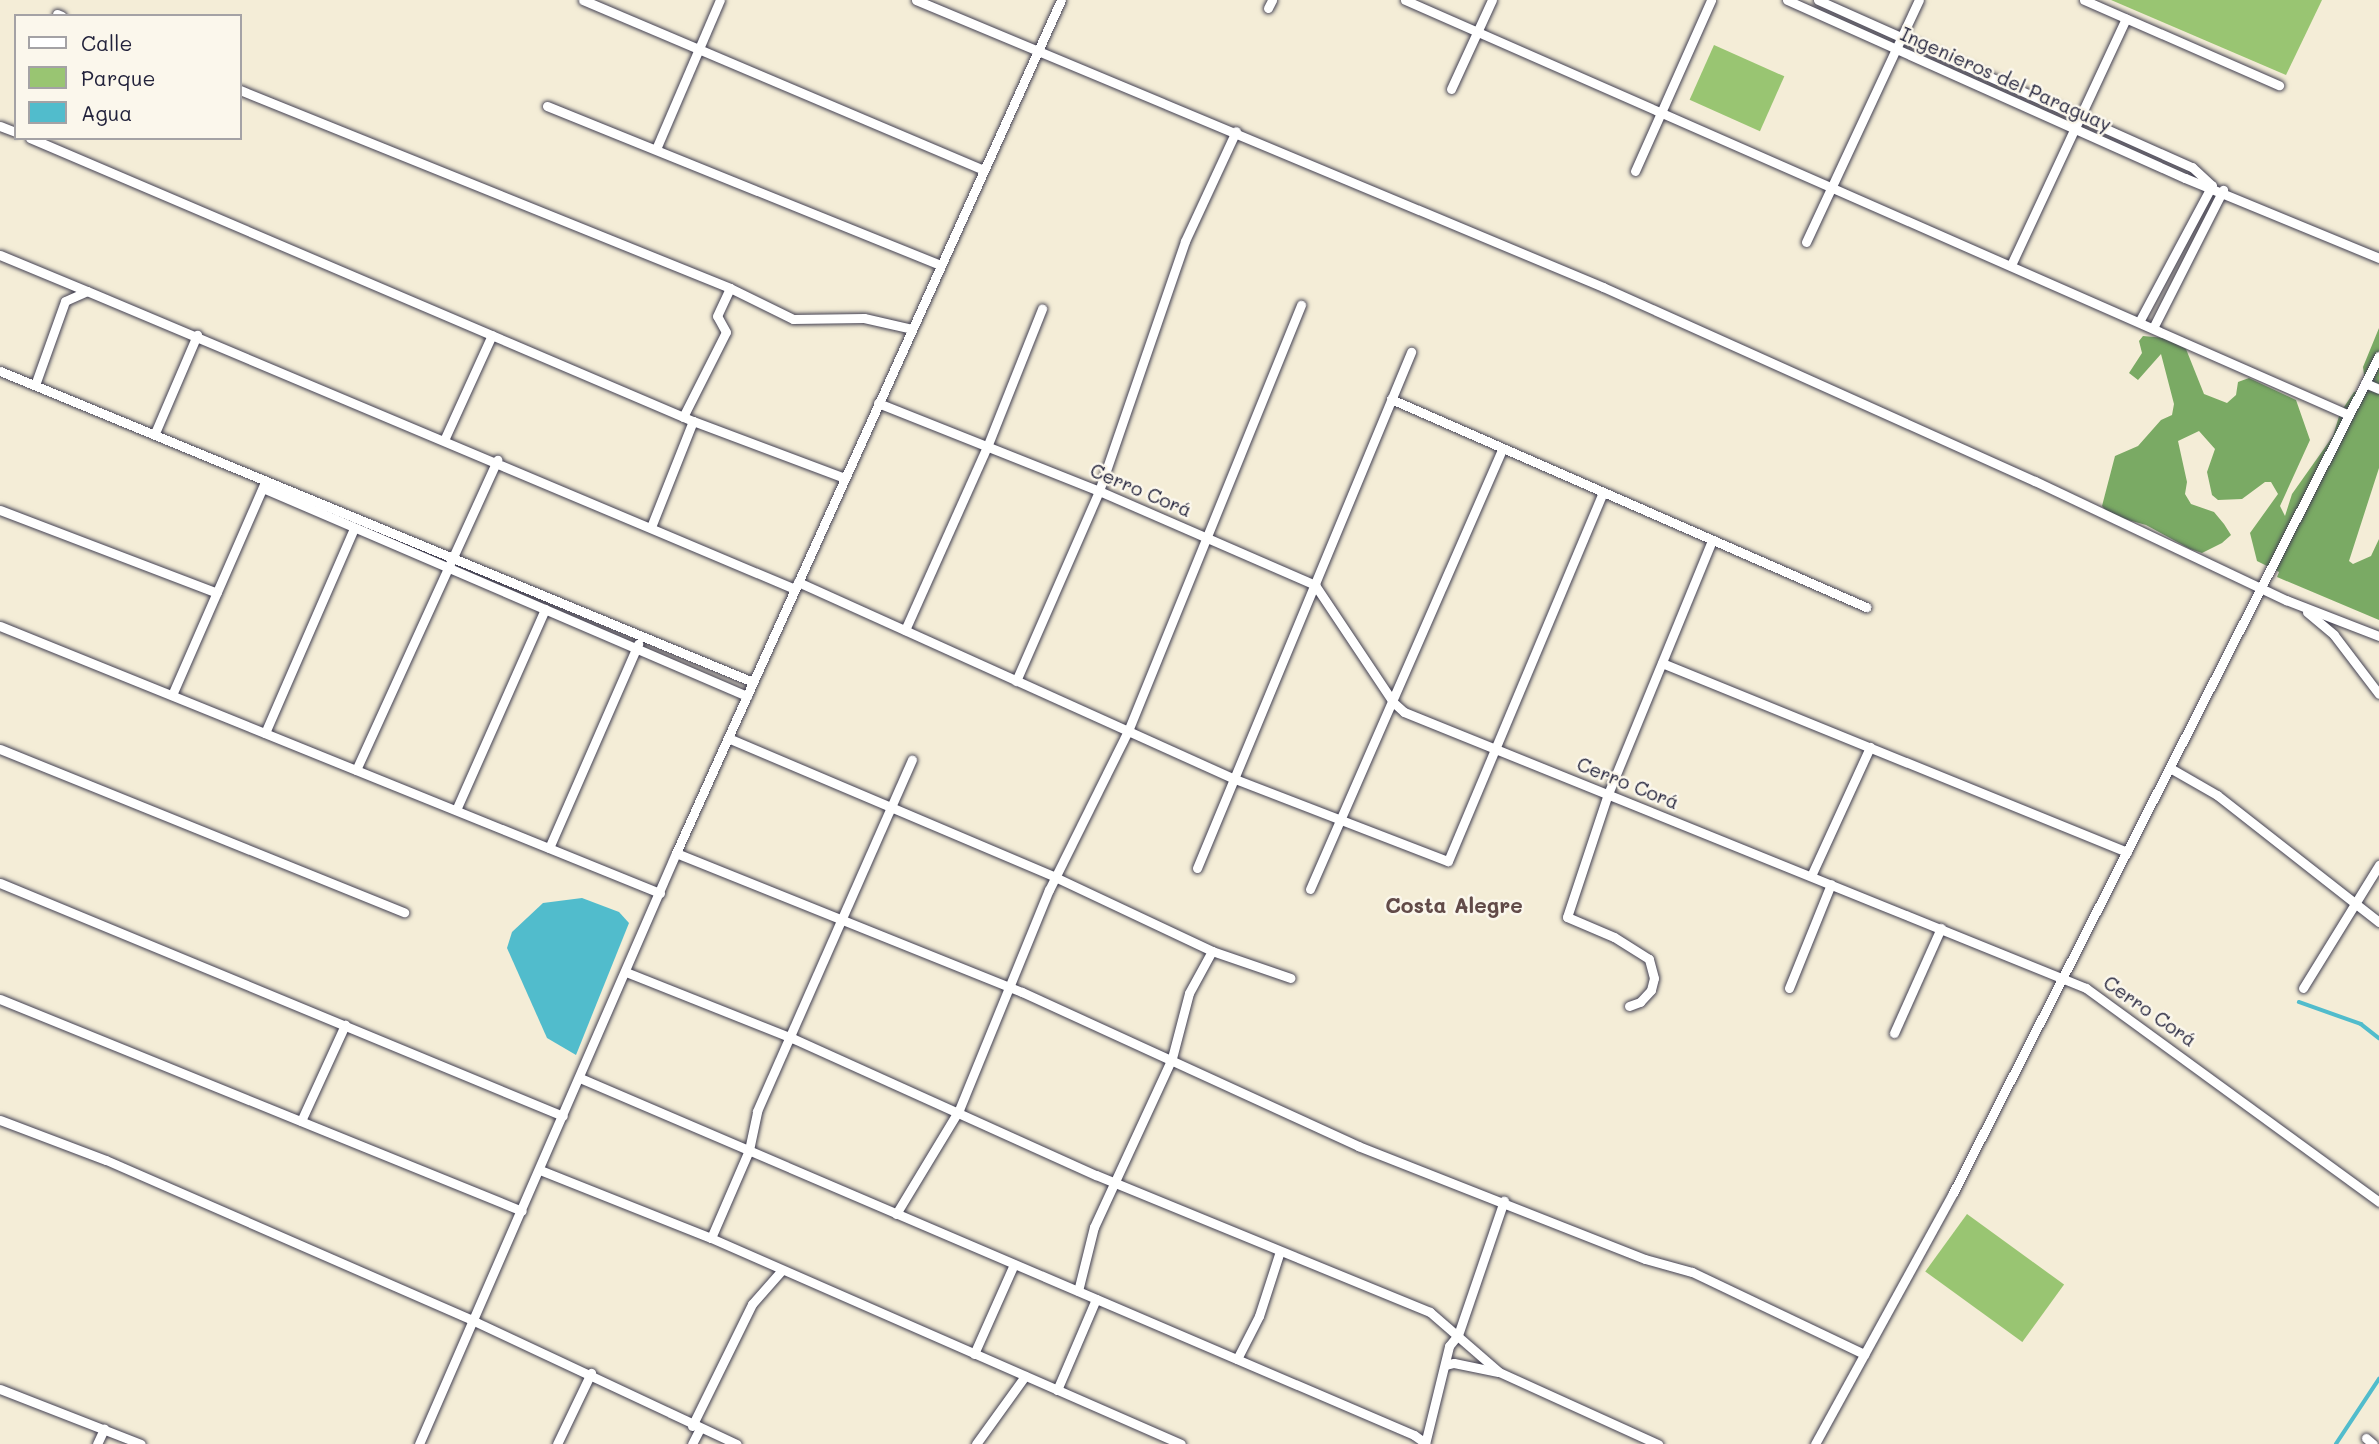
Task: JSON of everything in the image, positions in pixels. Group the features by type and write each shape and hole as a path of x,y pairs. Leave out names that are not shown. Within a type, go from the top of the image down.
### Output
{"street":[{"path":"583,0 982,170"},
{"path":"656,149 720,0"},
{"path":"916,0 1236,131 1603,287 2261,589 2379,636"},
{"path":"419,1444 676,852 1061,0"},
{"path":"1405,0 1662,110 2349,415"},
{"path":"1451,89 1492,0"},
{"path":"1635,171 1712,0"},
{"name":"Ingenieros del Paraguay","path":"1787,0 2074,129 2379,258"},
{"name":"Ingenieros del Paraguay","path":"1818,0 2192,167 2211,186"},
{"path":"1806,242 1919,0"},
{"path":"2084,0 2279,85"},
{"path":"2011,265 2126,18"},
{"path":"242,91 730,288 793,319 864,318 912,329"},
{"path":"547,106 941,265"},
{"path":"1016,681 1099,491 1185,241 1236,131"},
{"path":"35,140 688,419 845,478"},
{"path":"2139,322 2211,186"},
{"path":"2153,328 2223,190"},
{"path":"0,255 905,630 1235,779 1340,817 1448,861 1497,750 1603,492"},
{"path":"651,527 688,419 726,332 717,316 730,288"},
{"path":"35,385 65,301 87,291"},
{"path":"896,1214 959,1110 1055,877 1128,731 1301,305"},
{"path":"905,630 987,447 1042,309"},
{"path":"155,433 197,335"},
{"path":"445,438 492,335"},
{"path":"1197,867 1411,352"},
{"path":"1815,1444 2063,978 2379,356"},
{"path":"0,371 267,478 753,682"},
{"path":"2365,383 2379,389"},
{"path":"1391,399 1866,607"},
{"name":"Cerro Corá","path":"878,403 1099,491 1315,585 1392,702 1404,712 1941,928 2063,978 2110,1001 2379,1202"},
{"path":"1310,888 1503,448"},
{"path":"356,770 497,460"},
{"path":"172,695 267,478"},
{"path":"263,488 747,695"},
{"path":"0,510 217,593"},
{"path":"265,733 354,528"},
{"path":"1629,1006 1640,1002 1651,990 1654,978 1649,960 1614,937 1567,917 1608,794 1712,540"},
{"path":"2286,600 2314,615 2334,635 2379,694"},
{"path":"456,810 545,609"},
{"path":"0,626 660,893"},
{"path":"549,848 641,636"},
{"path":"1662,663 2127,852"},
{"path":"728,738 1055,877 1212,951 1291,978"},
{"path":"1811,876 1870,747"},
{"path":"0,749 404,912"},
{"path":"710,1238 749,1150 757,1111 792,1038 912,761"},
{"path":"2170,768 2217,795 2379,922"},
{"path":"676,852 1009,988 1172,1058 1358,1146 1504,1201 1645,1259 1692,1272 1864,1354"},
{"path":"2303,988 2353,901 2379,865"},
{"path":"0,883 563,1116"},
{"path":"1789,988 1830,884"},
{"path":"1894,1033 1941,928"},
{"path":"1078,1291 1090,1240 1172,1058 1189,993 1212,951"},
{"path":"626,972 792,1038 959,1110 1116,1183 1430,1312 1499,1372"},
{"path":"0,999 522,1211"},
{"path":"301,1121 345,1025"},
{"path":"580,1078 1414,1434 1425,1444 1450,1346 1458,1335 1504,1201"},
{"path":"0,1119 106,1160 474,1321 591,1373 695,1428 737,1444"},
{"path":"540,1170 710,1238 1181,1444"},
{"path":"1237,1359 1259,1315 1280,1251"},
{"path":"974,1354 1014,1264"},
{"path":"692,1444 695,1428 752,1304 782,1270"},
{"path":"1057,1390 1096,1299"},
{"path":"1445,1366 1454,1363 1499,1372 1658,1444"},
{"path":"557,1444 591,1373"},
{"path":"976,1444 1025,1376"},
{"path":"0,1389 141,1444"},
{"path":"97,1444 104,1429"}],"green space":[{"path":"2111,0 2322,0 2286,75"},
{"path":"1714,45 1784,76 1760,131 1690,100"},
{"path":"2379,328 2379,468 2349,561 2353,564 2371,556 2379,539 2379,620 2277,577 2279,572 2257,561 2250,533 2278,494 2271,482 2265,482 2242,499 2218,500 2212,495 2207,472 2215,449 2199,431 2178,441 2187,482 2185,494 2191,504 2214,512 2224,524 2231,535 2222,543 2202,553 2146,525 2110,515 2102,506 2115,456 2138,446 2161,420 2172,415 2174,404 2161,354 2138,380 2129,373 2142,353 2139,341 2143,336 2165,338 2186,349 2204,394 2227,403 2236,395 2238,382 2249,378 2296,400 2310,440 2280,506 2285,516 2292,494 2333,436 2340,413 2354,392 2366,389 2363,367"},
{"path":"1967,1214 2064,1285 2022,1342 1925,1271"}],"water":[{"path":"582,898 619,912 629,923 576,1055 547,1038 507,948 512,932 543,903"}],"waterway":[{"path":"2299,1002 2361,1024 2379,1038"},
{"path":"2336,1444 2379,1379"}],"district":[{"name":"Costa Alegre","path":"1454,905"}]}
